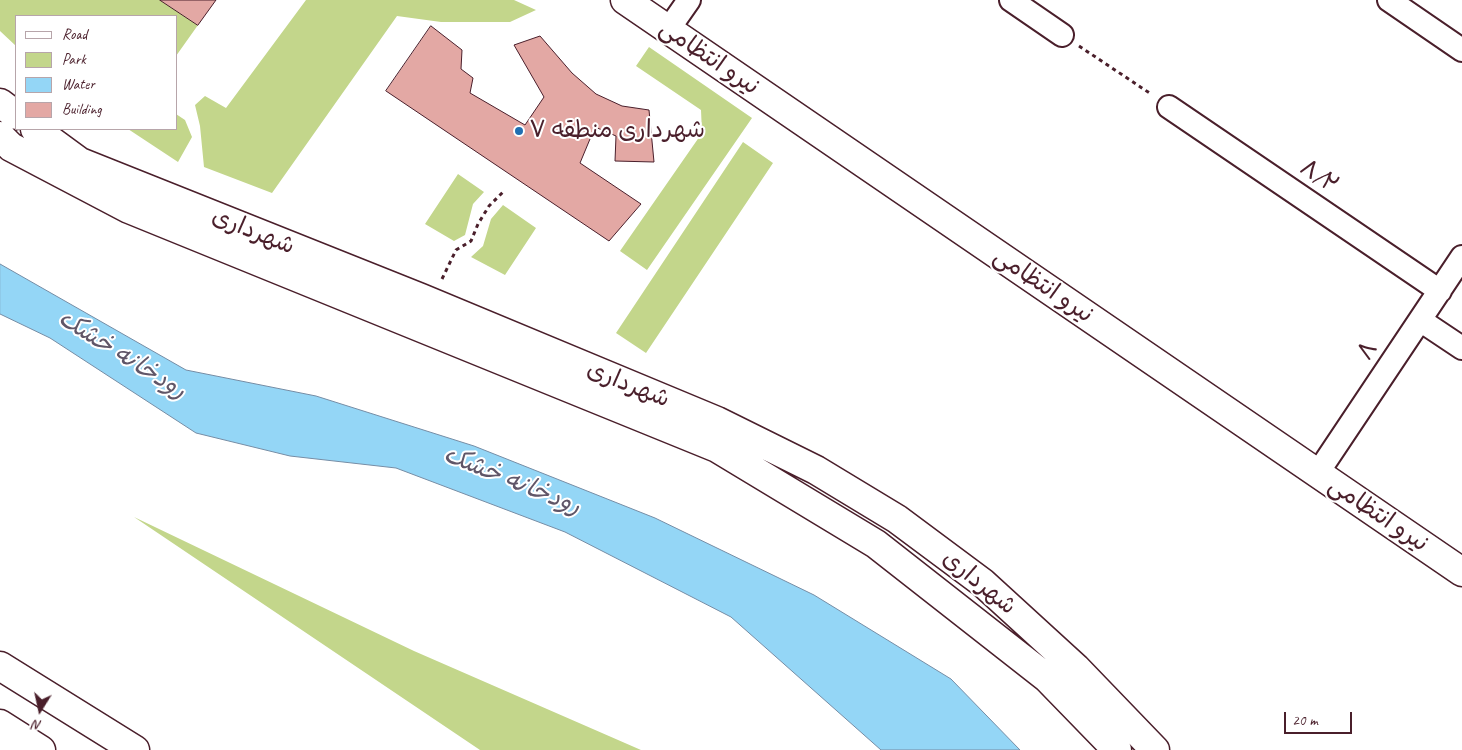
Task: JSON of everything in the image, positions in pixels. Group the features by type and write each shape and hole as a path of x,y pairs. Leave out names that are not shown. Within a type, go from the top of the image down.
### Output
{"street":[{"name":"نیرو انتظامی","path":"625,0 1462,572"},
{"path":"668,30 689,0"},
{"path":"1012,0 1062,34"},
{"path":"1389,0 1462,50"},
{"path":"0,103 15,114"},
{"name":"۸/۲","path":"1169,107 1440,291"},
{"name":"شهرداری","path":"36,130 80,162 434,304 717,421 816,470 897,519 983,583 1076,668 1155,750"},
{"name":"شهرداری","path":"0,136 12,147 129,209 717,448 876,544 1047,678 1117,750"},
{"name":"۸","path":"1317,474 1462,257"},
{"path":"1420,320 1462,348"},
{"path":"0,666 135,750"},
{"path":"6,736 41,750"}],"path":[{"path":"1062,34 1169,107"},
{"path":"434,304 444,272 456,250 471,241 485,212 504,191"}],"green space":[{"path":"0,0 160,0 198,25 178,53 178,15 15,15 15,45 0,31"},
{"path":"306,0 514,0 536,10 510,22 441,22 397,16 272,193 204,167 200,126 195,105 205,96 226,108"},
{"path":"649,47 752,118 647,270 620,251 702,133 701,110 636,66"},
{"path":"178,115 185,120 192,137 178,162 130,130 178,130"},
{"path":"743,142 773,163 646,353 616,333"},
{"path":"458,174 484,192 473,204 465,235 454,241 425,224"},
{"path":"503,205 536,228 505,275 471,257 483,246 491,219"},
{"path":"134,517 414,651 641,750 480,750"}],"water":[{"name":"رودخانه خشک","path":"0,264 186,370 316,396 474,446 655,518 814,595 951,679 1020,750 881,750 731,617 565,532 396,468 290,456 196,433 50,338 0,314"}],"building":[{"path":"160,0 216,0 198,25"},
{"name":"شهرداری منطقه ۷","path":"431,26 462,50 461,69 473,78 470,93 525,125 544,97 514,45 540,36 572,73 596,94 622,106 649,110 654,162 615,161 616,136 595,127 580,163 641,204 609,241 386,91"}],"place":[{"name":"شهرداری منطقه ۷","path":"519,131"}]}
